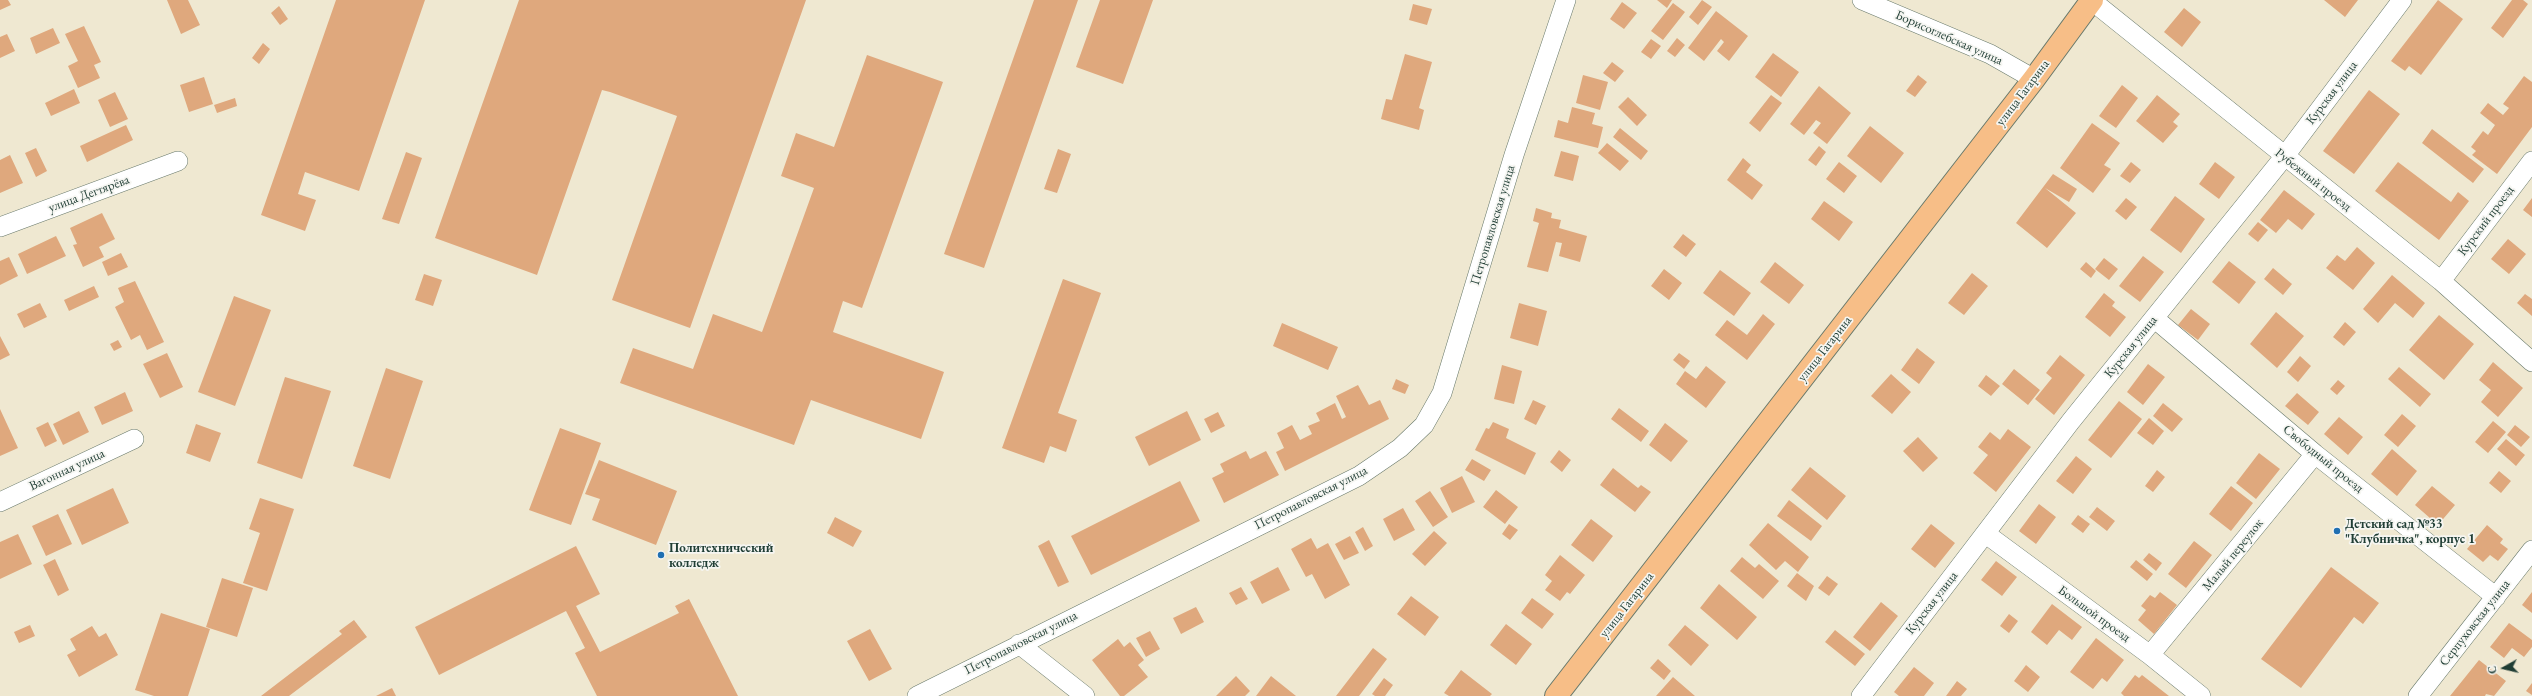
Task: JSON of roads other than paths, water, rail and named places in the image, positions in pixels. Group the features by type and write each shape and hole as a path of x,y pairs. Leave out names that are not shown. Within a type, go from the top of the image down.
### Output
{"main road":[{"name":"улица Гагарина","path":"1556,696 2034,79 2091,1"}],"street":[{"name":"Петропавловская улица","path":"918,696 1019,644 1359,476 1400,448 1424,424 1442,393 1514,156 1566,0"},
{"name":"Борисоглебская улица","path":"1862,0 1990,54 2034,79"},
{"name":"Курская улица","path":"1861,696 2071,421 2284,158 2402,0"},
{"name":"Рубежный проезд","path":"2091,1 2284,158 2441,281 2532,362"},
{"name":"улица Дегтярёва","path":"0,227 178,161"},
{"name":"Курский проезд","path":"2441,281 2532,161"},
{"name":"Свободный проезд","path":"2154,318 2315,454 2496,597"},
{"name":"Вагонная улица","path":"0,502 134,439"},
{"name":"Малый переулок","path":"2150,655 2315,454"},
{"name":"Большой проезд","path":"1986,534 2150,655 2201,696"},
{"name":"Серпуховская улица","path":"2418,696 2532,550"},
{"path":"1019,644 1085,696"}],"place":[{"name":"Детский сад №33 \"Клубничка\", корпус 1","path":"2337,531"},
{"name":"Политехнический колледж","path":"661,555"}]}
